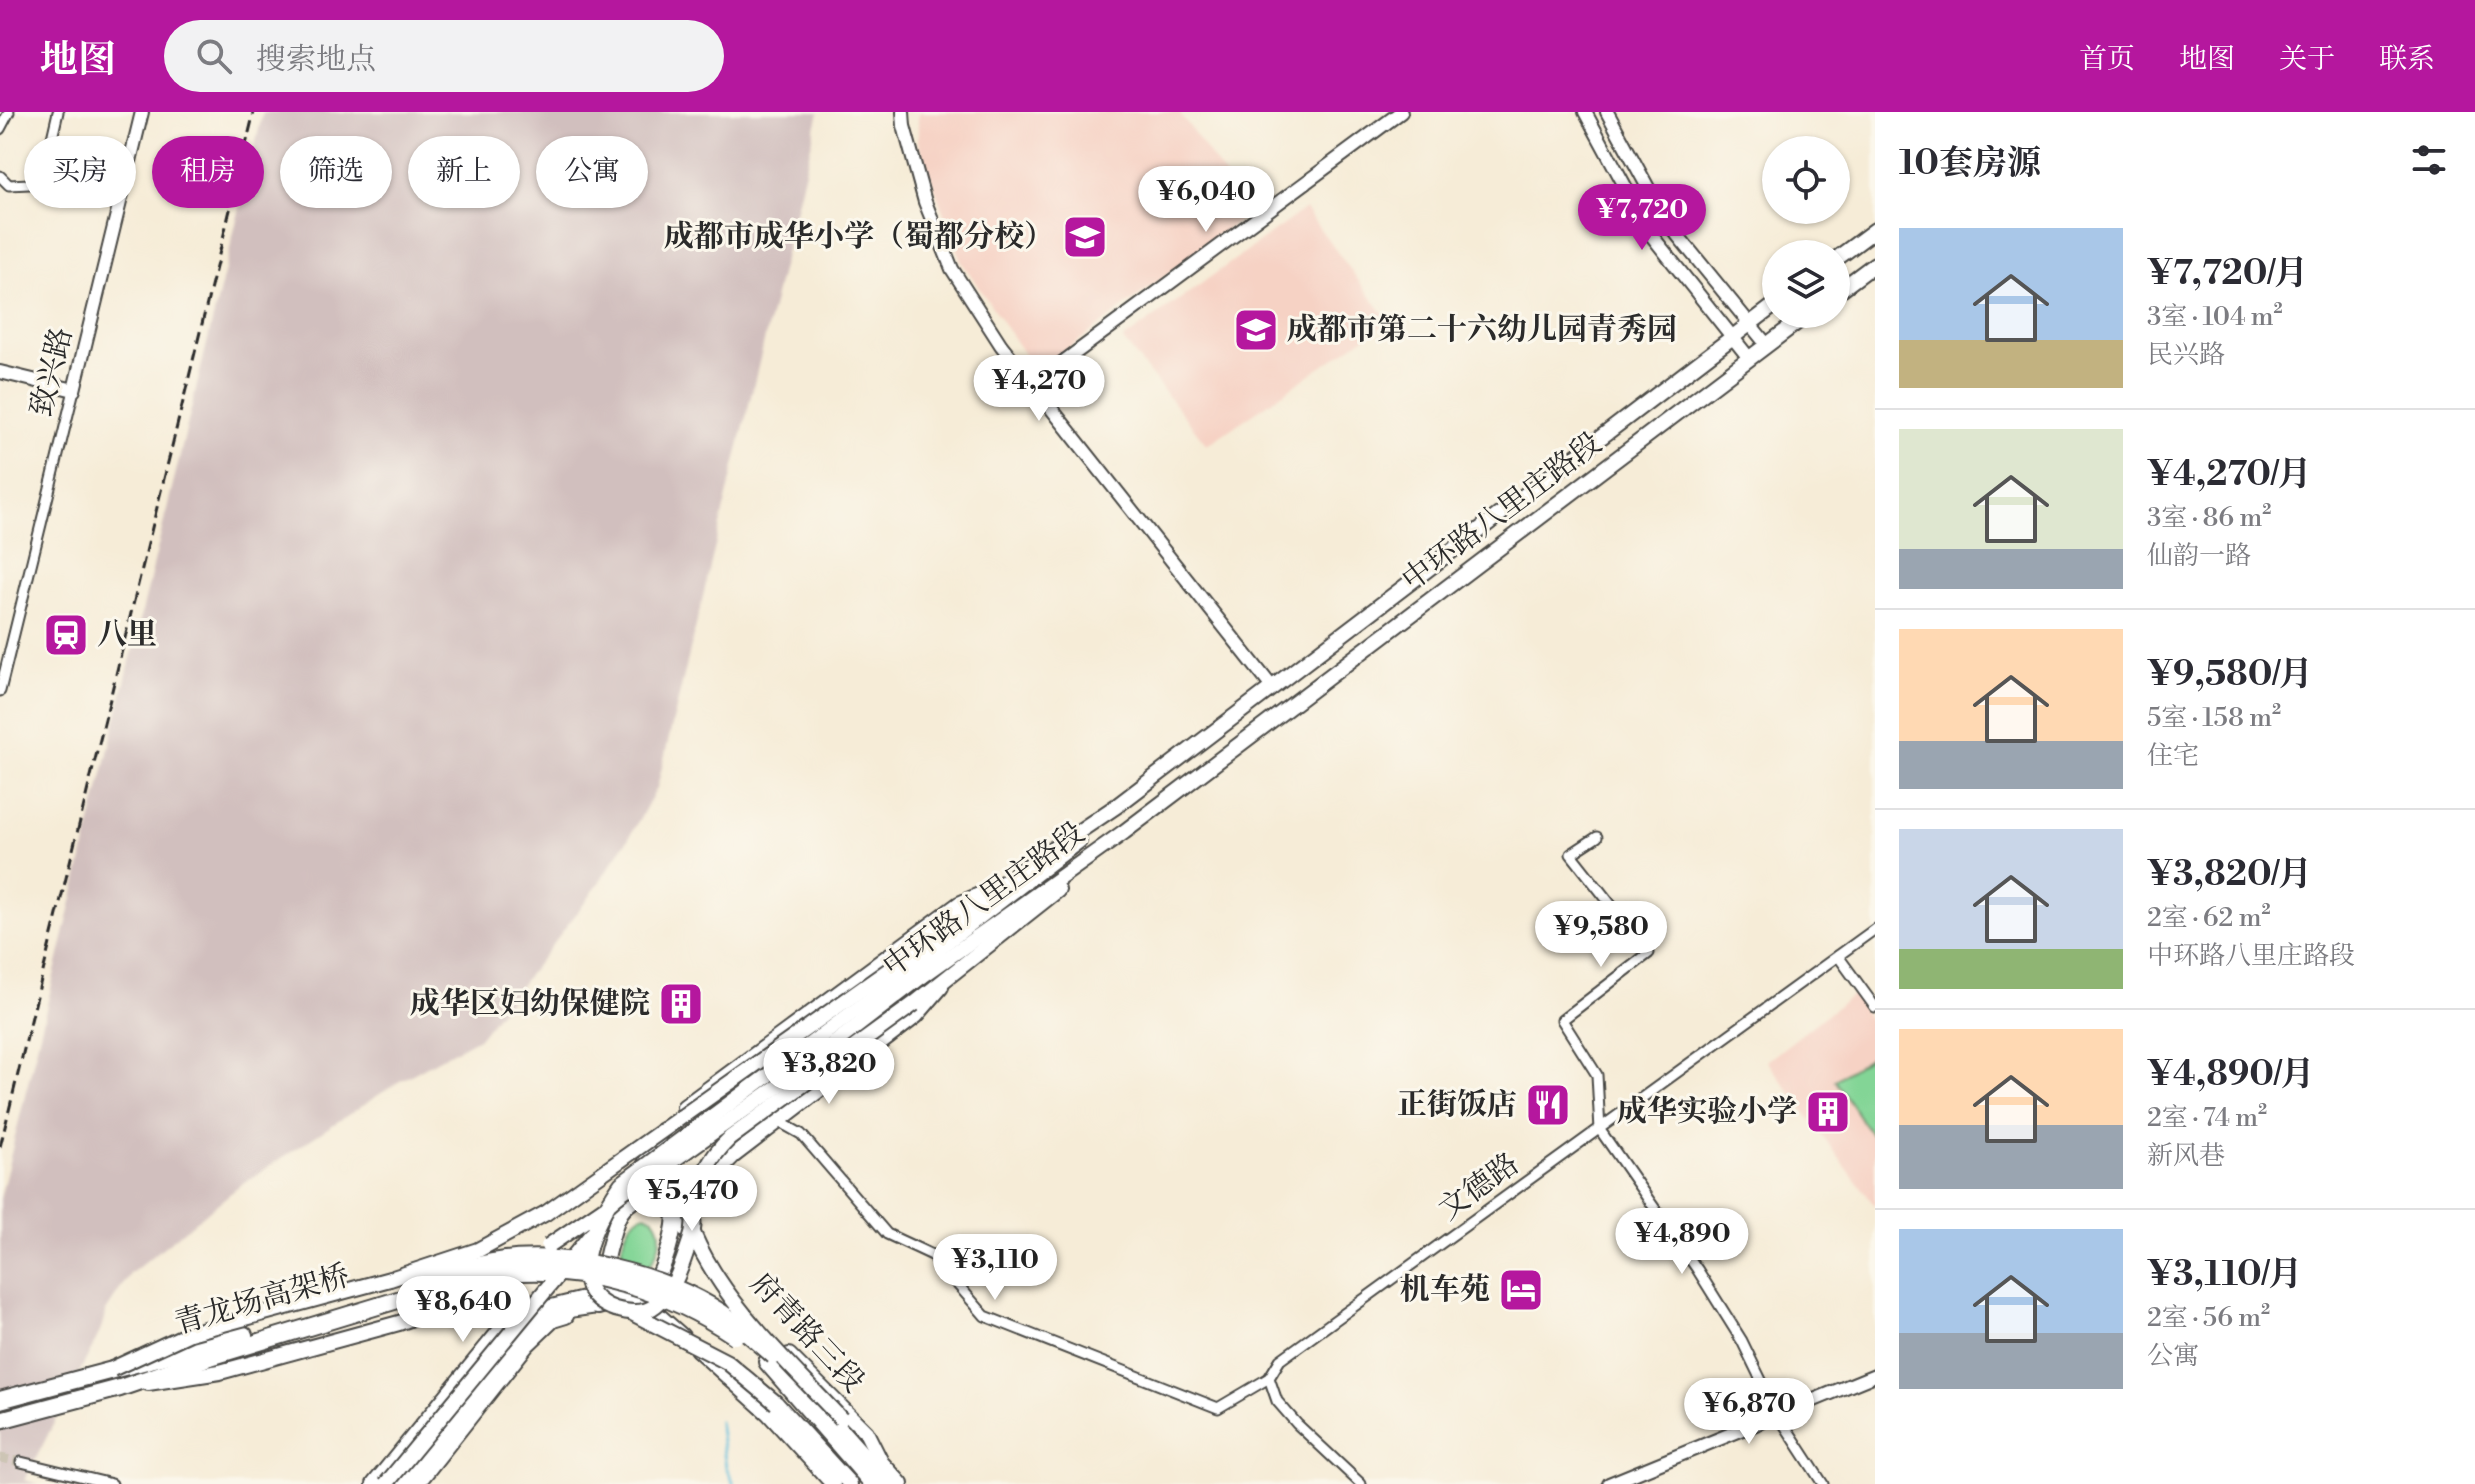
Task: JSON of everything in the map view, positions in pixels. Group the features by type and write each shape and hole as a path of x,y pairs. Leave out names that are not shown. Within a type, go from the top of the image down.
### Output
{"highway":[{"name":"青龙场高架桥","path":"0,1400 199,1349 494,1262 553,1259 593,1263 661,1283 719,1312 774,1356 888,1484"},
{"name":"青龙场高架桥","path":"0,1420 120,1388 422,1292 505,1273 572,1273 676,1301 738,1338 767,1362 873,1484"}],"main road":[{"path":"1850,249 1875,230"},
{"path":"1850,283 1875,264"},
{"name":"中环路八里庄路段","path":"120,1388 220,1372 399,1323 488,1285 689,1151 914,967 997,887 1118,805 1762,315"},
{"name":"中环路八里庄路段","path":"112,1369 190,1333 428,1268 478,1250 546,1213 914,967 1124,832 1789,328"},
{"path":"850,1484 776,1403 727,1362 634,1314 621,1299 605,1275 604,1264 614,1207 627,1179 914,967 1080,840 1118,805"},
{"path":"634,1314 653,1308 676,1281 693,1233 693,1210 704,1170 730,1138 914,1004 1065,884 1124,832"},
{"path":"614,1207 667,1120 959,904 997,887"},
{"path":"417,1484 527,1345 553,1320 650,1291 671,1240 675,1215 733,1156 916,1016 955,971"},
{"path":"386,1484 614,1207 638,1182 669,1185 682,1193 693,1210"},
{"path":"614,1207 651,1198 666,1205 675,1215"},
{"name":"府青路三段","path":"675,1215 729,1289 764,1330 866,1432 881,1462 901,1484"},
{"path":"594,1232 586,1271 591,1293 621,1299 768,1413 833,1484"},
{"path":"693,1233 715,1277 778,1351 881,1462"},
{"path":"374,1484 502,1328 535,1311 621,1299"},
{"path":"402,1484 541,1318 555,1312 621,1299"}],"street":[{"path":"0,129 9,112"},
{"path":"0,176 9,185 29,184 44,173 58,112"},
{"name":"致兴路","path":"0,691 142,112"},
{"path":"903,112 925,202 952,269 1001,345 1271,686"},
{"path":"1032,385 1401,112"},
{"path":"1585,112 1652,236 1749,358"},
{"path":"1607,112 1666,221 1767,345"},
{"path":"0,372 74,390"},
{"path":"1597,837 1571,854 1649,953 1562,1020 1597,1075 1600,1130 1697,1269 1742,1341 1778,1415 1823,1484"},
{"name":"文德路","path":"778,1121 801,1134 887,1234 932,1255 985,1316 1218,1408 1269,1378 1280,1360 1875,929"},
{"path":"1838,956 1875,1007"},
{"path":"1609,1484 1875,1375"},
{"path":"1269,1378 1277,1401 1361,1484"},
{"path":"21,1462 112,1484"}],"shaded area":[{"path":"263,112 819,112 657,788 628,839 590,896 480,1037 400,1081 242,1184 130,1274 106,1311 100,1332 25,1480 38,1484 0,1484 0,1199 240,208 264,208 264,136 257,136"},
{"name":"成都市成华小学（蜀都分校）","path":"918,112 1179,112 1251,212 1048,364 1030,363 961,261 918,142"},
{"name":"成都市第二十六幼儿园青秀园","path":"1305,209 1389,321 1207,445 1123,340"},
{"path":"1853,994 1875,1029 1875,1206 1767,1061"}],"green space":[{"path":"1875,1054 1875,1141 1835,1080"},
{"path":"646,1214 654,1219 660,1234 657,1252 641,1273 621,1263 621,1256 629,1227"}],"waterway":[{"path":"719,1422 726,1467 734,1484"}],"tunnel":[{"path":"0,1458 21,1462"}],"railway":[{"path":"0,1147 254,112"}],"place":[{"name":"成都市成华小学（蜀都分校）","path":"1085,237"},
{"name":"成都市第二十六幼儿园青秀园","path":"1256,330"},
{"name":"八里","path":"66,635"},
{"name":"成华区妇幼保健院","path":"681,1004"},
{"name":"正街饭店","path":"1548,1105"},
{"name":"成华实验小学","path":"1828,1112"},
{"name":"机车苑","path":"1521,1290"}]}
